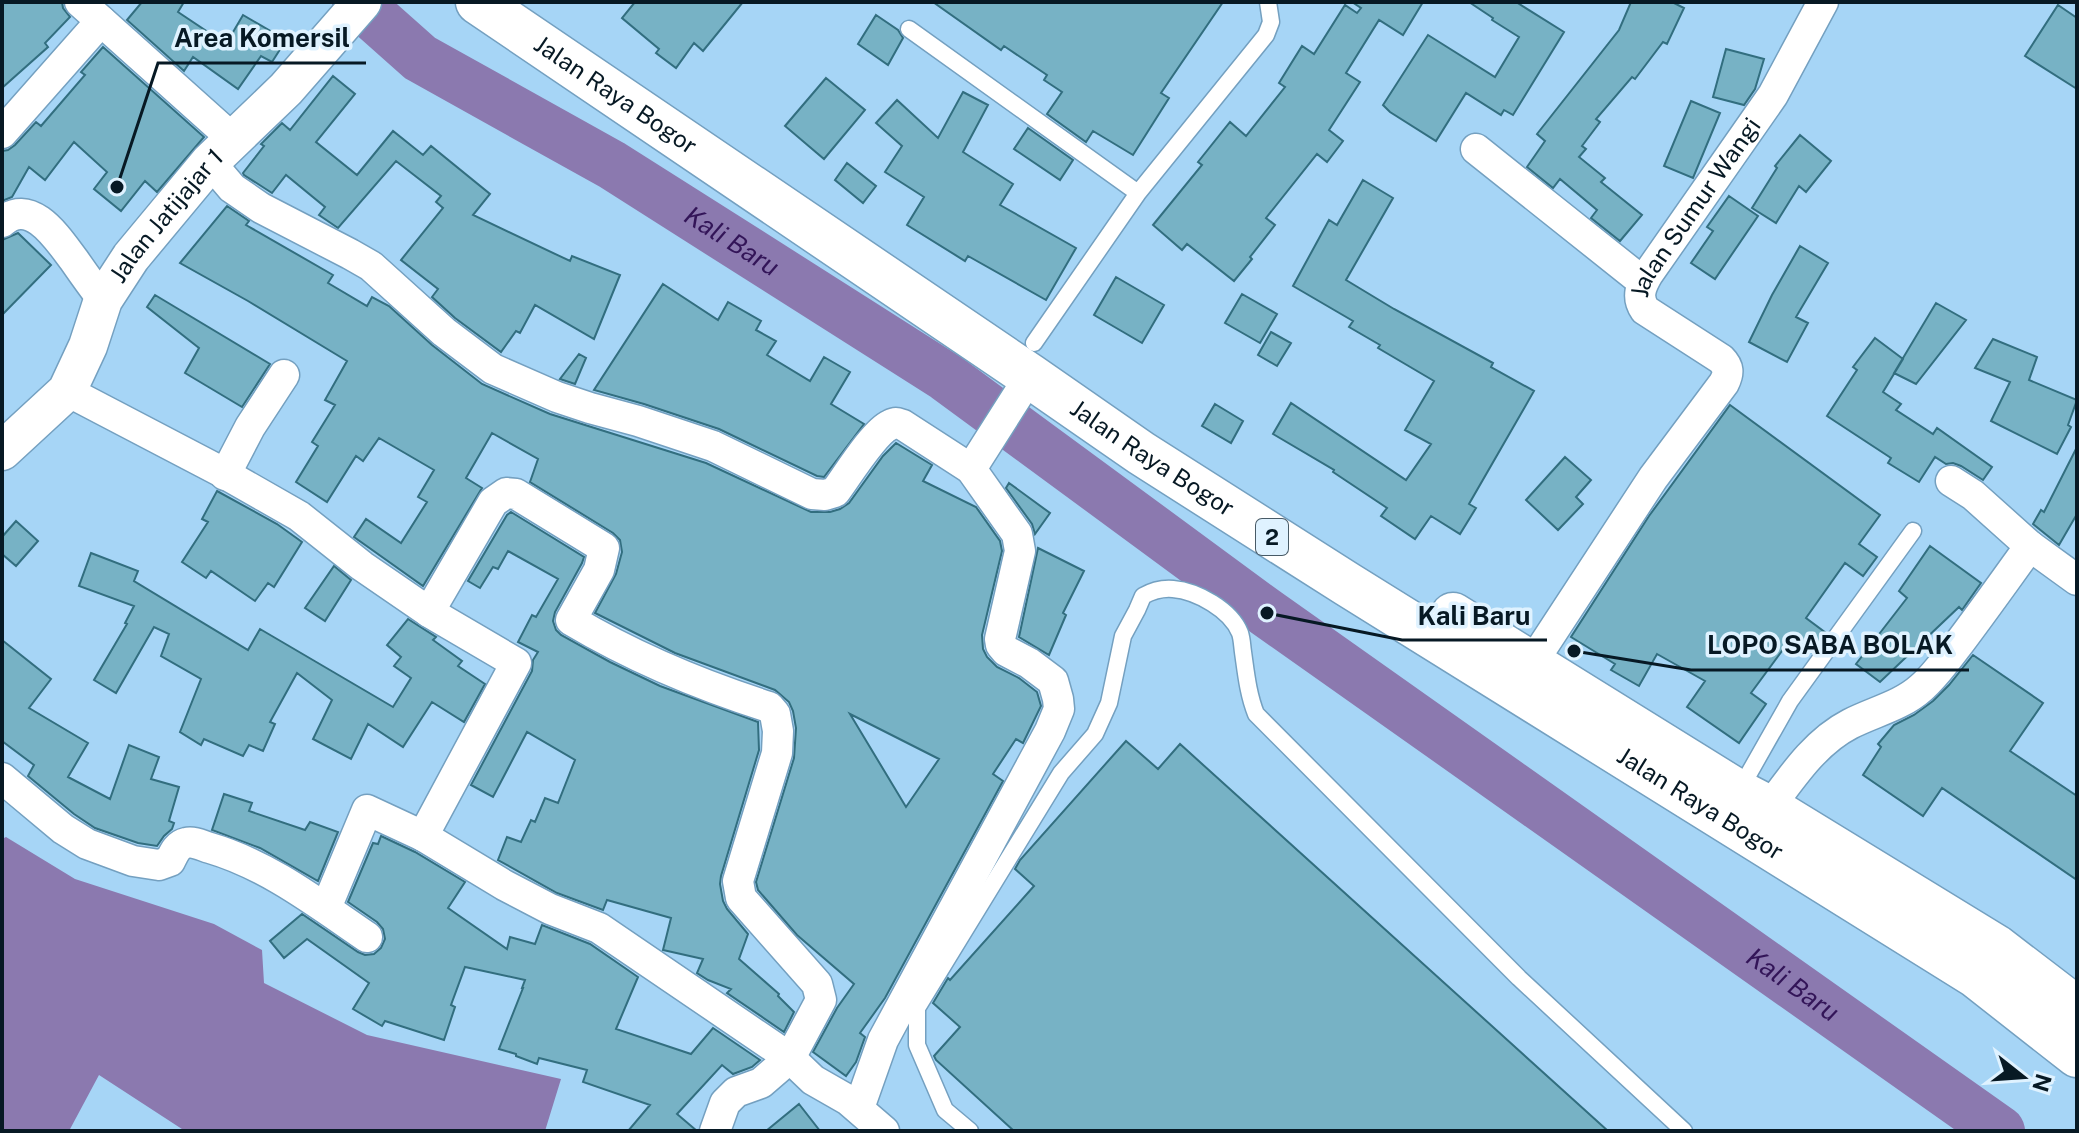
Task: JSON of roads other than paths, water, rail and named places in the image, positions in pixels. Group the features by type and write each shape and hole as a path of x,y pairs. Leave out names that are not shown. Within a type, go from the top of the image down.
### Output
{"highway":[{"name":"Jalan Raya Bogor","path":"478,2 1141,453 1975,975 2077,1055"},
{"name":"Jalan Raya Bogor","path":"533,2 1026,373 1155,428 1360,558 1996,947 2077,1009"}],"street":[{"name":"Jalan Jatijajar 1","path":"2,451 67,391 88,346 103,300 131,257 222,151 286,89 362,2"},
{"name":"Jalan Sumur Wangi","path":"1532,663 1653,478 1728,375 1726,364 1721,359 1645,310 1640,298 1643,282 1773,95 1823,2"},
{"path":"2,133 91,11 222,151 232,188 261,208 371,266 444,332 493,369 557,397 713,446 819,495 835,492 887,427 895,423 903,425 972,466 1017,534 1020,551 1001,629 1001,645 1053,681 1059,709 883,1040 867,1122 790,1058 599,928 550,909 423,836 367,810 326,908"},
{"path":"1476,149 1643,282"},
{"path":"2,222 7,217 23,213 37,219 52,231 103,300"},
{"path":"972,466 1026,373"},
{"path":"225,475 250,427 284,375"},
{"path":"67,391 299,516 362,566 429,612 516,663 423,836"},
{"path":"1951,481 1973,495 2030,546 2077,580"},
{"path":"429,612 493,502 506,493 516,494 604,548 599,570 571,620 624,649 685,677 772,709 775,714 777,753 738,881 741,898 817,984 821,1000 790,1058 761,1083 736,1092 725,1103 715,1131"},
{"path":"1754,800 1798,768 1823,743 1848,725 1919,690 1937,672 2030,546"},
{"path":"2,778 63,829 87,844 133,861 159,865 170,861 176,849 184,843 235,855 294,886 367,937"}],"lane":[{"path":"1026,373 1138,193 1266,35 1271,22 1268,2"},
{"path":"909,29 1138,193"},
{"path":"1754,800 1790,701 1913,531"},
{"path":"970,1131 945,1110 917,1045 917,1008 1061,773 1095,734 1109,703 1123,636 1143,596 1153,591 1172,589 1194,594 1211,603 1235,623 1242,638 1250,699 1256,714 1519,978 1684,1131"}],"waterway":[{"name":"Kali Baru","path":"357,2 420,58 612,165 946,377 1267,613 2000,1131"}],"place":[{"name":"Area Komersil","path":"117,187"},
{"name":"Kali Baru","path":"1267,613"},
{"name":"LOPO SABA BOLAK","path":"1574,651"}]}
